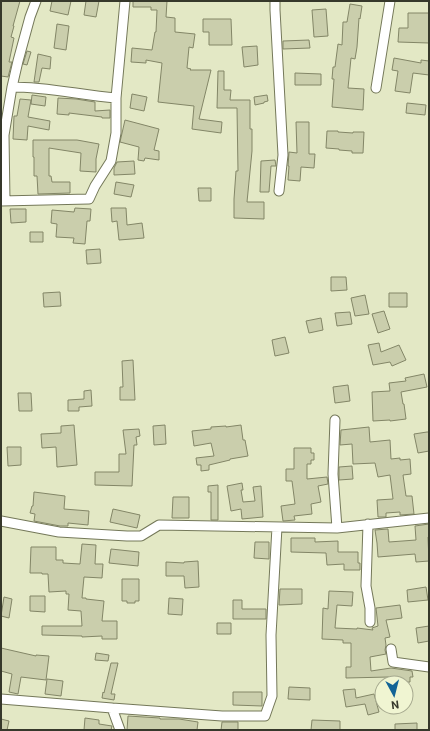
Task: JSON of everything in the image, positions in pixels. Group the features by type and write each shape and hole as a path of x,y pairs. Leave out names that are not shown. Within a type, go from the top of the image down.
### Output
{"street":[{"path":"36,1 30,17 12,87 4,135 3,201 89,199 95,186 111,161 116,134 116,98 125,1"},
{"path":"275,1 283,155 279,191"},
{"path":"376,88 390,1"},
{"path":"12,87 116,98"},
{"path":"335,420 333,474 336,528"},
{"path":"1,522 58,532 141,536 159,525 336,528 429,518"},
{"path":"368,524 366,586 370,608 370,622"},
{"path":"1,699 222,716 265,716 272,696 271,635 277,527"},
{"path":"391,649 393,662 429,667"},
{"path":"112,708 120,730"}],"building":[{"path":"1,1 20,1 11,37 14,38 9,62 12,62 8,77 1,76"},
{"path":"52,1 71,1 68,15 50,11"},
{"path":"86,1 99,1 96,17 84,15"},
{"path":"133,1 167,1 166,17 175,18 175,32 195,34 193,48 189,47 187,68 191,69 190,70 211,70 199,119 222,122 221,133 192,129 194,106 158,102 162,63 146,60 146,63 131,62 132,48 152,50 156,32 157,10 151,10 151,7 133,7"},
{"path":"350,4 362,6 360,19 359,18 355,59 351,58 348,88 364,89 363,110 332,107 334,79 332,79 333,67 335,67 338,44 342,45 343,22 347,22"},
{"path":"326,9 328,36 314,37 312,10"},
{"path":"408,13 429,13 429,43 398,42 399,28 408,28"},
{"path":"203,19 231,19 232,45 209,45 209,32 203,32"},
{"path":"57,24 69,26 66,50 54,48"},
{"path":"309,40 310,48 283,49 283,41"},
{"path":"257,46 258,65 244,67 242,47"},
{"path":"27,51 31,52 27,65 23,64"},
{"path":"38,54 51,57 50,69 42,68 39,82 34,82"},
{"path":"394,58 421,63 421,60 429,61 429,75 413,73 410,93 395,91 398,71 392,70"},
{"path":"218,71 224,71 224,90 231,90 230,100 250,100 252,151 247,202 264,202 264,219 234,218 236,171 238,171 237,108 217,108"},
{"path":"295,73 321,74 321,85 295,85"},
{"path":"132,94 147,97 144,111 130,108"},
{"path":"32,95 46,97 45,106 31,104"},
{"path":"267,95 268,101 255,105 254,97"},
{"path":"58,98 95,102 95,111 110,110 110,118 69,113 69,115 57,114"},
{"path":"20,99 31,100 28,117 50,121 49,130 28,126 27,140 13,139 14,116 17,116"},
{"path":"407,103 426,105 425,115 406,113"},
{"path":"125,120 159,129 154,150 159,151 159,160 145,158 144,161 138,160 139,147 120,142"},
{"path":"296,122 309,122 309,154 315,154 314,168 301,167 300,181 288,180 289,152 297,153"},
{"path":"327,131 353,133 364,132 363,153 352,153 352,151 326,148"},
{"path":"33,140 77,140 99,144 96,159 96,172 80,171 81,153 49,148 49,176 51,176 52,182 70,182 70,193 38,194 37,176 34,176"},
{"path":"275,160 276,166 271,166 269,192 260,192 261,161"},
{"path":"134,161 135,174 114,175 114,168 117,162"},
{"path":"116,182 134,185 131,197 114,194"},
{"path":"198,188 211,188 211,201 199,201"},
{"path":"75,208 91,209 90,221 87,221 85,244 73,243 74,238 56,237 57,224 51,223 52,210 74,212"},
{"path":"111,208 126,208 127,225 142,223 144,238 119,240 117,221 112,222"},
{"path":"10,209 26,209 26,222 11,223"},
{"path":"30,232 43,232 43,242 30,242"},
{"path":"100,249 101,263 87,264 86,250"},
{"path":"331,277 346,277 347,290 331,291"},
{"path":"60,292 61,306 44,307 43,293"},
{"path":"389,293 407,293 407,307 389,307"},
{"path":"365,295 369,314 355,316 351,298"},
{"path":"384,311 390,329 378,333 372,314"},
{"path":"350,312 352,324 337,326 335,313"},
{"path":"321,318 323,330 309,333 306,321"},
{"path":"285,337 289,353 275,356 272,340"},
{"path":"379,343 381,352 399,345 406,360 392,366 390,362 373,365 368,345"},
{"path":"133,360 135,400 120,400 120,387 123,387 122,361"},
{"path":"424,374 427,387 401,392 406,419 373,421 372,392 390,391 389,383 406,381 405,378"},
{"path":"348,385 350,401 335,403 333,387"},
{"path":"91,390 92,406 79,407 79,411 68,411 68,400 84,399 84,391"},
{"path":"18,393 31,393 32,411 19,411"},
{"path":"74,425 77,465 57,467 56,447 42,448 41,434 61,433 61,426"},
{"path":"165,425 166,444 154,445 153,426"},
{"path":"241,425 243,440 245,440 248,456 209,465 209,470 201,471 201,465 197,465 196,458 214,456 211,443 194,446 192,431 211,429 211,427"},
{"path":"369,427 370,442 390,440 391,459 410,459 411,474 403,475 406,496 412,496 414,514 400,515 400,512 386,513 386,517 378,517 377,500 393,499 390,475 378,477 375,463 353,464 352,444 340,445 341,430"},
{"path":"139,429 140,436 136,437 137,445 134,445 132,486 95,485 95,472 119,472 119,454 126,454 123,430"},
{"path":"429,432 429,451 418,453 414,434"},
{"path":"7,447 21,447 21,465 8,466"},
{"path":"294,448 311,448 311,453 314,453 314,460 311,460 311,464 307,464 307,479 327,477 328,484 318,486 321,502 311,504 312,514 294,516 295,520 283,521 281,506 295,504 292,481 286,481 286,469 294,469"},
{"path":"352,466 353,479 339,480 339,467"},
{"path":"242,483 243,490 241,490 243,502 255,501 253,487 261,486 263,517 242,519 241,509 231,511 227,486"},
{"path":"218,485 218,520 211,520 211,492 208,492 208,486"},
{"path":"34,492 65,496 64,509 89,511 88,525 68,523 68,526 60,526 34,521 35,514 30,513 33,506"},
{"path":"173,497 189,497 189,518 172,518"},
{"path":"113,509 140,515 137,528 110,522"},
{"path":"429,524 429,561 416,562 415,554 378,557 375,530 388,529 389,542 416,540 415,526"},
{"path":"291,538 315,538 315,542 338,541 338,552 358,552 358,563 360,563 360,570 344,570 344,564 327,565 326,553 291,552"},
{"path":"255,542 269,542 269,559 254,558"},
{"path":"82,544 96,545 95,564 103,564 102,578 84,577 82,598 104,601 102,621 117,621 117,639 102,639 102,636 82,637 42,635 42,626 82,626 81,611 68,610 69,594 66,594 66,591 49,592 48,574 30,573 31,547 56,547 56,560 63,560 63,563 80,564"},
{"path":"111,549 139,552 138,566 109,563"},
{"path":"198,561 199,587 185,588 184,576 166,576 166,562 184,563"},
{"path":"122,579 139,579 139,601 135,601 135,603 127,603 127,601 122,601"},
{"path":"426,587 428,600 408,602 407,590"},
{"path":"280,589 302,589 302,604 279,605"},
{"path":"329,591 353,592 352,606 337,605 335,628 373,630 372,628 378,626 376,608 400,605 402,618 386,620 390,637 385,638 386,654 370,657 371,671 391,668 412,671 413,675 374,675 374,677 346,678 346,667 351,667 351,643 343,643 343,640 322,639 323,608 328,609"},
{"path":"30,596 45,596 45,612 30,611"},
{"path":"4,597 12,599 9,618 1,616"},
{"path":"169,598 183,599 182,615 168,614"},
{"path":"233,600 242,600 242,609 266,609 266,619 233,619"},
{"path":"217,623 231,623 231,634 217,634"},
{"path":"429,626 429,641 418,643 416,628"},
{"path":"1,648 36,656 49,656 46,680 21,677 18,694 9,692 12,674 1,671"},
{"path":"96,653 109,655 108,661 95,660"},
{"path":"111,663 118,663 111,694 115,694 114,700 102,698"},
{"path":"47,679 63,681 61,696 45,694"},
{"path":"289,687 310,688 310,700 288,699"},
{"path":"355,689 356,698 374,694 374,713 368,715 365,704 346,707 343,690"},
{"path":"233,692 262,692 262,706 233,705"},
{"path":"128,716 179,719 198,722 197,730 127,730"},
{"path":"85,718 99,720 99,724 112,726 111,730 84,730"},
{"path":"1,719 9,721 7,730 1,730"},
{"path":"312,720 340,721 340,730 311,730"},
{"path":"222,722 238,722 238,730 221,730"},
{"path":"417,723 417,730 395,730 395,724"}]}
